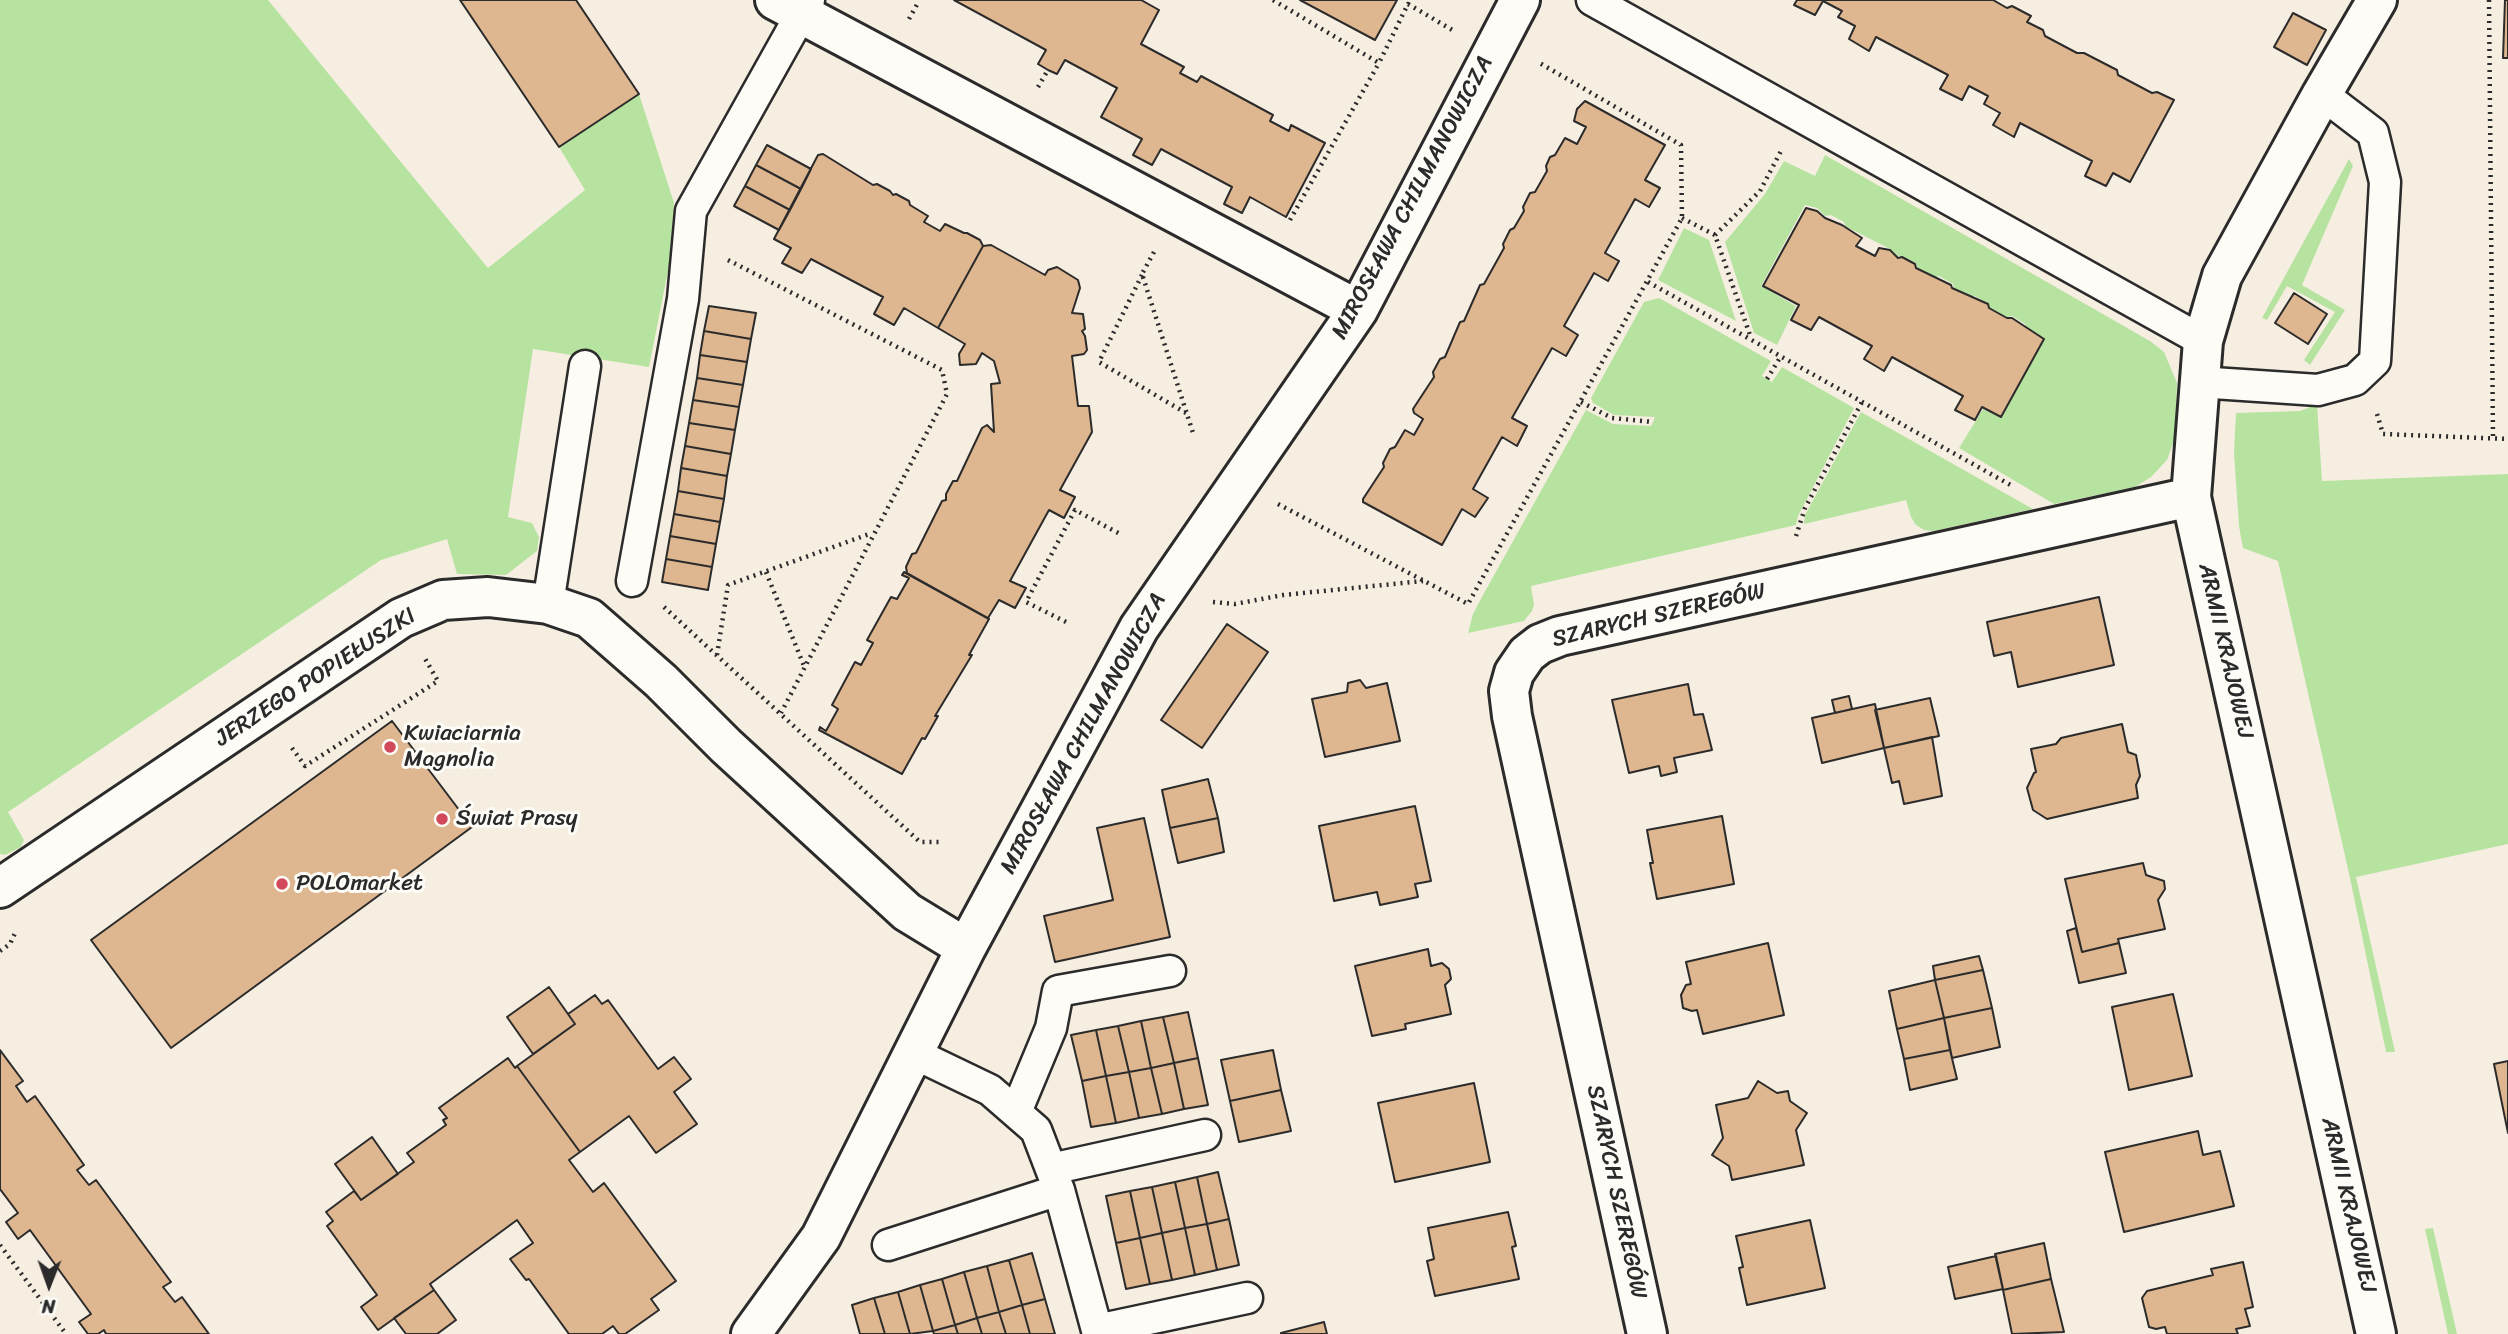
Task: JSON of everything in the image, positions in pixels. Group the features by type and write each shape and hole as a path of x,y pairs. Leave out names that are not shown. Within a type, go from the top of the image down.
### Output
{"street":[{"name":"MIROSŁAWA CHILMANOWICZA","path":"751,1334 821,1237 966,948 1139,628 1358,310 1520,0"},
{"name":"ARMII KRAJOWEJ","path":"2376,1334 2191,497 2203,341 2222,276 2322,93 2378,0"},
{"path":"795,4 1358,310"},
{"name":"SZARYCH SZEREGÓW","path":"1647,1334 1512,716 1509,691 1514,673 1527,654 1540,644 1560,636 2191,497"},
{"name":"JERZEGO POPIEŁUSZKI","path":"0,888 401,618 443,600 488,597 548,604 589,618 615,639 726,746 907,912 966,948"}],"lane":[{"path":"1591,0 2203,341"},
{"path":"632,581 683,299 691,211 795,4"},
{"path":"2198,382 2318,390 2355,380 2375,361 2385,182 2373,133 2322,93"},
{"path":"548,604 586,366"},
{"path":"1016,1112 1052,1028 1058,991 1170,971"},
{"path":"913,1053 990,1090 1036,1130 1055,1179 1098,1332 1247,1298"},
{"path":"888,1245 1055,1179 1205,1135"}],"path":[{"path":"1273,0 1378,62"},
{"path":"2488,0 2493,438"},
{"path":"1288,224 1409,2 1465,37"},
{"path":"1268,499 1468,604 1682,218 1681,145 1530,57"},
{"path":"1715,235 1760,191 1776,160"},
{"path":"1174,211 1099,362 1187,414"},
{"path":"1682,218 1715,235 1751,340"},
{"path":"723,258 942,370 947,394 781,713"},
{"path":"1142,274 1194,436"},
{"path":"1648,282 2076,522"},
{"path":"1768,379 1781,356"},
{"path":"2365,370 2383,434 2508,439"},
{"path":"1581,402 1612,418 1653,422"},
{"path":"1784,587 1801,517 1862,402"},
{"path":"1066,622 1026,602 1075,510 1122,535"},
{"path":"717,655 729,585 873,533"},
{"path":"766,572 805,667"},
{"path":"1210,602 1235,604 1283,595 1425,581"},
{"path":"615,639 657,601 920,842 943,842"},
{"path":"285,738 305,766 438,681 419,648"},
{"path":"0,951 10,944 19,923"},
{"path":"0,1245 66,1334"}],"green space":[{"path":"0,0 268,0 488,268 585,190 559,147 639,94 674,203 669,266 649,367 533,349 508,517 532,523 539,537 537,551 506,575 457,574 447,539 381,560 8,812 24,840 21,847 5,855 0,854"},
{"path":"1825,155 2150,341 2164,352 2177,383 2175,438 2167,460 2151,477 2135,487 2054,504 1959,448 1983,409 2001,418 2044,338 2026,329 2025,324 2012,316 2007,317 1990,308 1975,296 1970,297 1939,276 1935,277 1917,267 1916,263 1898,256 1890,249 1845,226 1844,222 1831,215 1825,216 1817,208 1805,205 1761,286 1796,306 1777,345 1754,333 1725,242 1765,194 1784,161 1815,176"},
{"path":"2349,159 2353,166 2302,285 2345,310 2310,365 2304,360 2335,312 2287,286 2267,320 2262,318"},
{"path":"1684,228 1709,240 1736,321 1658,280"},
{"path":"1659,298 1771,361 1762,376 1772,382 1782,367 1854,408 1798,516 1796,525 1531,586 1534,605 1524,621 1468,633 1473,614 1483,595 1586,410 1613,424 1651,426 1655,417 1614,415 1593,403 1591,398 1644,302"},
{"path":"2317,404 2322,481 2508,474 2508,844 2356,877 2395,1052 2386,1052 2350,878 2278,561 2243,548 2239,526 2234,453 2236,413 2300,411"},
{"path":"1861,412 2033,509 1934,531 1924,530 1916,525 1906,500 1804,524 1805,515"},
{"path":"2433,1228 2457,1334 2448,1334 2425,1229"}],"building":[{"path":"460,0 576,0 639,94 559,147"},
{"path":"954,0 1141,0 1159,10 1141,44 1184,67 1180,73 1197,82 1201,76 1273,115 1270,121 1289,131 1291,125 1325,143 1286,217 1250,197 1242,213 1224,204 1232,187 1161,149 1152,165 1133,155 1142,139 1101,117 1117,88 1065,60 1057,74 1048,70 1038,64 1046,50"},
{"path":"1300,0 1397,0 1375,40"},
{"path":"1797,0 1993,0 2031,16 2027,22 2043,30 2045,36 2117,70 2118,75 2152,93 2157,92 2174,100 2130,182 2113,173 2106,186 2085,176 2092,161 2020,123 2014,137 1993,125 2000,113 1984,104 1988,96 1969,86 1962,100 1940,89 1948,75 1876,37 1869,51 1849,39 1855,26 1838,17 1842,11 1823,1 1815,15 1794,5"},
{"path":"2505,0 2508,0 2508,58 2503,58"},
{"path":"2293,13 2326,30 2307,65 2274,47"},
{"path":"1585,101 1665,145 1645,180 1660,188 1649,207 1635,199 1605,253 1619,261 1608,281 1594,273 1564,326 1578,335 1566,356 1552,348 1512,418 1527,426 1517,446 1502,437 1473,489 1488,498 1475,517 1462,509 1442,545 1363,502 1363,499 1384,467 1383,463 1390,449 1395,447 1405,430 1414,435 1423,419 1414,413 1413,409 1434,377 1433,372 1440,359 1445,357 1480,285 1484,284 1504,248 1503,244 1510,230 1524,211 1523,207 1530,193 1535,192 1547,171 1550,157 1555,155 1565,138 1577,144 1586,127 1574,121 1577,109"},
{"path":"767,145 811,169 801,189 756,165"},
{"path":"823,154 873,185 877,184 893,195 909,201 910,205 928,216 924,222 940,231 945,224 980,240 983,246 938,328 904,308 894,325 874,314 883,297 811,259 802,273 782,263 791,248 774,239 818,155"},
{"path":"756,165 801,189 790,210 745,186"},
{"path":"745,186 790,210 779,230 734,206"},
{"path":"1806,208 1817,211 1862,238 1856,246 1875,256 1879,248 1890,250 1898,258 1902,257 1952,288 1988,304 1989,308 2012,318 2044,339 2001,417 1982,407 1975,420 1955,410 1963,396 1892,357 1884,371 1864,359 1872,346 1819,317 1811,330 1791,320 1799,305 1763,286"},
{"path":"991,245 1045,275 1048,270 1057,267 1078,280 1080,288 1072,313 1083,314 1085,329 1082,331 1087,350 1084,354 1072,356 1078,406 1089,406 1092,432 1060,490 1075,497 1064,518 1049,510 1010,581 1026,588 1015,608 999,600 988,618 907,573 906,567 942,501 946,500 953,481 957,481 982,428 987,425 994,432 991,384 1000,383 994,361 982,353 976,364 960,365 959,354 965,344 938,328 983,246"},
{"path":"2294,293 2327,314 2308,344 2275,323"},
{"path":"709,306 756,313 751,339 704,331"},
{"path":"704,331 751,339 747,362 700,355"},
{"path":"700,355 747,362 743,385 697,378"},
{"path":"697,378 743,385 739,407 693,400"},
{"path":"693,400 739,407 735,430 689,423"},
{"path":"689,423 735,430 731,454 685,446"},
{"path":"685,446 731,454 727,476 681,468"},
{"path":"681,468 727,476 724,499 678,491"},
{"path":"678,491 724,499 720,522 674,514"},
{"path":"674,514 720,522 716,544 670,536"},
{"path":"670,536 716,544 712,567 666,559"},
{"path":"666,559 712,567 708,590 662,582"},
{"path":"904,572 989,619 969,655 972,655 935,716 938,716 902,774 819,730 820,727 826,731 838,709 832,705 855,662 861,665 873,643 867,640 891,597 897,599 909,578 902,575"},
{"path":"2099,597 2114,665 2018,687 2011,652 1994,656 1987,622"},
{"path":"1227,624 1268,652 1202,748 1161,720"},
{"path":"1360,680 1366,688 1387,683 1400,741 1325,757 1312,699 1347,692 1348,683"},
{"path":"1688,684 1694,715 1703,714 1712,750 1674,758 1677,772 1661,776 1659,766 1629,773 1612,700"},
{"path":"1849,696 1852,709 1835,713 1832,700"},
{"path":"1930,698 1939,736 1884,748 1875,710"},
{"path":"1875,704 1884,748 1822,763 1812,718"},
{"name":"POLOmarket","path":"392,721 472,827 171,1048 91,940"},
{"path":"2122,724 2128,752 2136,755 2140,776 2136,785 2138,798 2047,819 2033,810 2027,788 2036,772 2031,749 2056,744 2061,738"},
{"path":"1932,737 1942,796 1904,804 1899,781 1892,783 1884,748"},
{"path":"1208,779 1218,818 1170,828 1162,790"},
{"path":"1415,806 1431,881 1415,884 1418,897 1380,905 1377,892 1334,901 1319,826"},
{"path":"1722,816 1734,884 1657,899 1647,830"},
{"path":"1144,818 1170,937 1055,962 1044,916 1113,900 1097,828"},
{"path":"1218,818 1224,852 1178,863 1170,828"},
{"path":"2143,863 2146,875 2164,881 2165,889 2158,900 2165,929 2118,939 2119,943 2082,952 2065,879"},
{"path":"2076,928 2082,952 2119,943 2126,973 2079,983 2067,931"},
{"path":"1768,943 1784,1015 1703,1034 1697,1010 1683,1008 1681,995 1686,985 1691,984 1686,962"},
{"path":"1428,949 1431,966 1442,963 1449,969 1451,979 1445,985 1451,1014 1405,1024 1406,1029 1372,1036 1355,966"},
{"path":"1979,956 1983,970 1935,980 1933,966"},
{"path":"1983,970 1992,1008 1944,1018 1935,980"},
{"path":"1935,980 1944,1018 1897,1029 1889,991"},
{"path":"549,987 575,1024 533,1054 507,1017"},
{"path":"2173,994 2192,1076 2129,1090 2112,1007"},
{"path":"595,995 602,1004 608,1000 658,1069 674,1057 691,1079 674,1092 697,1124 656,1153 629,1116 580,1152 517,1066 575,1024 568,1014"},
{"path":"1992,1008 2000,1047 1952,1058 1944,1018"},
{"path":"1188,1012 1198,1058 1174,1063 1163,1017"},
{"path":"1163,1017 1174,1063 1151,1068 1141,1021"},
{"path":"1944,1018 1950,1050 1904,1059 1897,1029"},
{"path":"1141,1021 1151,1068 1129,1072 1118,1026"},
{"path":"1118,1026 1129,1072 1106,1076 1096,1030"},
{"path":"1096,1030 1106,1076 1082,1081 1071,1035"},
{"path":"0,1050 23,1081 16,1086 27,1102 35,1096 84,1165 77,1170 89,1185 96,1180 171,1282 163,1287 175,1302 182,1297 209,1334 106,1334 104,1330 98,1334 88,1334 79,1322 91,1314 30,1230 18,1239 6,1222 18,1213 0,1189"},
{"path":"1273,1050 1281,1090 1230,1101 1221,1060"},
{"path":"1950,1050 1957,1079 1910,1090 1904,1059"},
{"path":"508,1058 515,1068 517,1066 580,1152 569,1160 593,1192 604,1183 676,1281 651,1299 659,1310 625,1334 619,1334 613,1326 602,1334 569,1334 529,1279 526,1280 510,1259 533,1243 517,1220 430,1284 434,1290 378,1330 361,1307 377,1295 327,1226 333,1221 326,1212 354,1191 361,1200 414,1162 407,1153 446,1125 443,1120 447,1118 439,1108"},
{"path":"1198,1058 1208,1105 1184,1109 1174,1063"},
{"path":"2508,1061 2508,1133 2494,1064"},
{"path":"1174,1063 1184,1109 1162,1114 1151,1068"},
{"path":"1151,1068 1162,1114 1139,1118 1129,1072"},
{"path":"1129,1072 1139,1118 1116,1123 1106,1076"},
{"path":"1106,1076 1116,1123 1091,1127 1082,1081"},
{"path":"1758,1081 1777,1093 1788,1091 1790,1101 1807,1113 1796,1130 1804,1165 1732,1180 1729,1166 1712,1155 1723,1138 1716,1105 1748,1098"},
{"path":"1474,1083 1490,1162 1395,1182 1378,1103"},
{"path":"1281,1090 1291,1131 1239,1142 1230,1101"},
{"path":"2198,1131 2203,1155 2220,1151 2234,1206 2124,1232 2105,1152"},
{"path":"372,1137 398,1174 361,1200 335,1164"},
{"path":"1218,1172 1229,1219 1207,1224 1197,1177"},
{"path":"1197,1177 1207,1224 1185,1228 1175,1182"},
{"path":"1175,1182 1185,1228 1162,1233 1152,1187"},
{"path":"1152,1187 1162,1233 1140,1238 1130,1191"},
{"path":"1130,1191 1140,1238 1116,1243 1106,1196"},
{"path":"1508,1212 1516,1246 1512,1247 1519,1279 1435,1296 1427,1261 1434,1259 1428,1228"},
{"path":"1229,1219 1239,1265 1217,1270 1207,1224"},
{"path":"1810,1220 1825,1288 1747,1305 1736,1236"},
{"path":"1207,1224 1217,1270 1195,1275 1185,1228"},
{"path":"1185,1228 1195,1275 1172,1280 1162,1233"},
{"path":"1162,1233 1172,1280 1150,1284 1140,1238"},
{"path":"1140,1238 1150,1284 1126,1289 1116,1243"},
{"path":"2044,1243 2051,1279 2003,1290 1995,1254"},
{"path":"1032,1253 1045,1299 1022,1305 1009,1260"},
{"path":"1996,1256 2003,1289 1955,1299 1948,1267"},
{"path":"1009,1260 1022,1305 999,1312 987,1266"},
{"path":"2243,1262 2253,1307 2245,1309 2250,1326 2236,1329 2238,1334 2167,1334 2165,1327 2149,1327 2142,1298 2147,1291 2213,1275 2211,1269"},
{"path":"987,1266 999,1312 977,1318 964,1272"},
{"path":"964,1272 977,1318 955,1325 942,1279"},
{"path":"942,1279 955,1325 933,1331 920,1285"},
{"path":"2051,1279 2064,1332 2012,1334 2003,1290"},
{"path":"920,1285 933,1331 910,1334 898,1292"},
{"path":"434,1290 456,1320 437,1334 406,1334 394,1318"},
{"path":"898,1292 910,1334 885,1334 874,1298"},
{"path":"874,1298 885,1334 860,1334 852,1305"},
{"path":"1045,1299 1055,1334 1030,1334 1022,1305"},
{"path":"1022,1305 1030,1334 1006,1334 999,1312"},
{"path":"999,1312 1006,1334 982,1334 977,1318"},
{"path":"977,1318 982,1334 958,1334 955,1325"},
{"path":"1324,1322 1327,1334 1281,1334 1281,1333"},
{"path":"955,1325 958,1334 934,1334 933,1331"}],"place":[{"name":"Kwiaciarnia Magnolia","path":"390,747"},
{"name":"Świat Prasy","path":"442,819"},
{"name":"POLOmarket","path":"282,884"}]}
